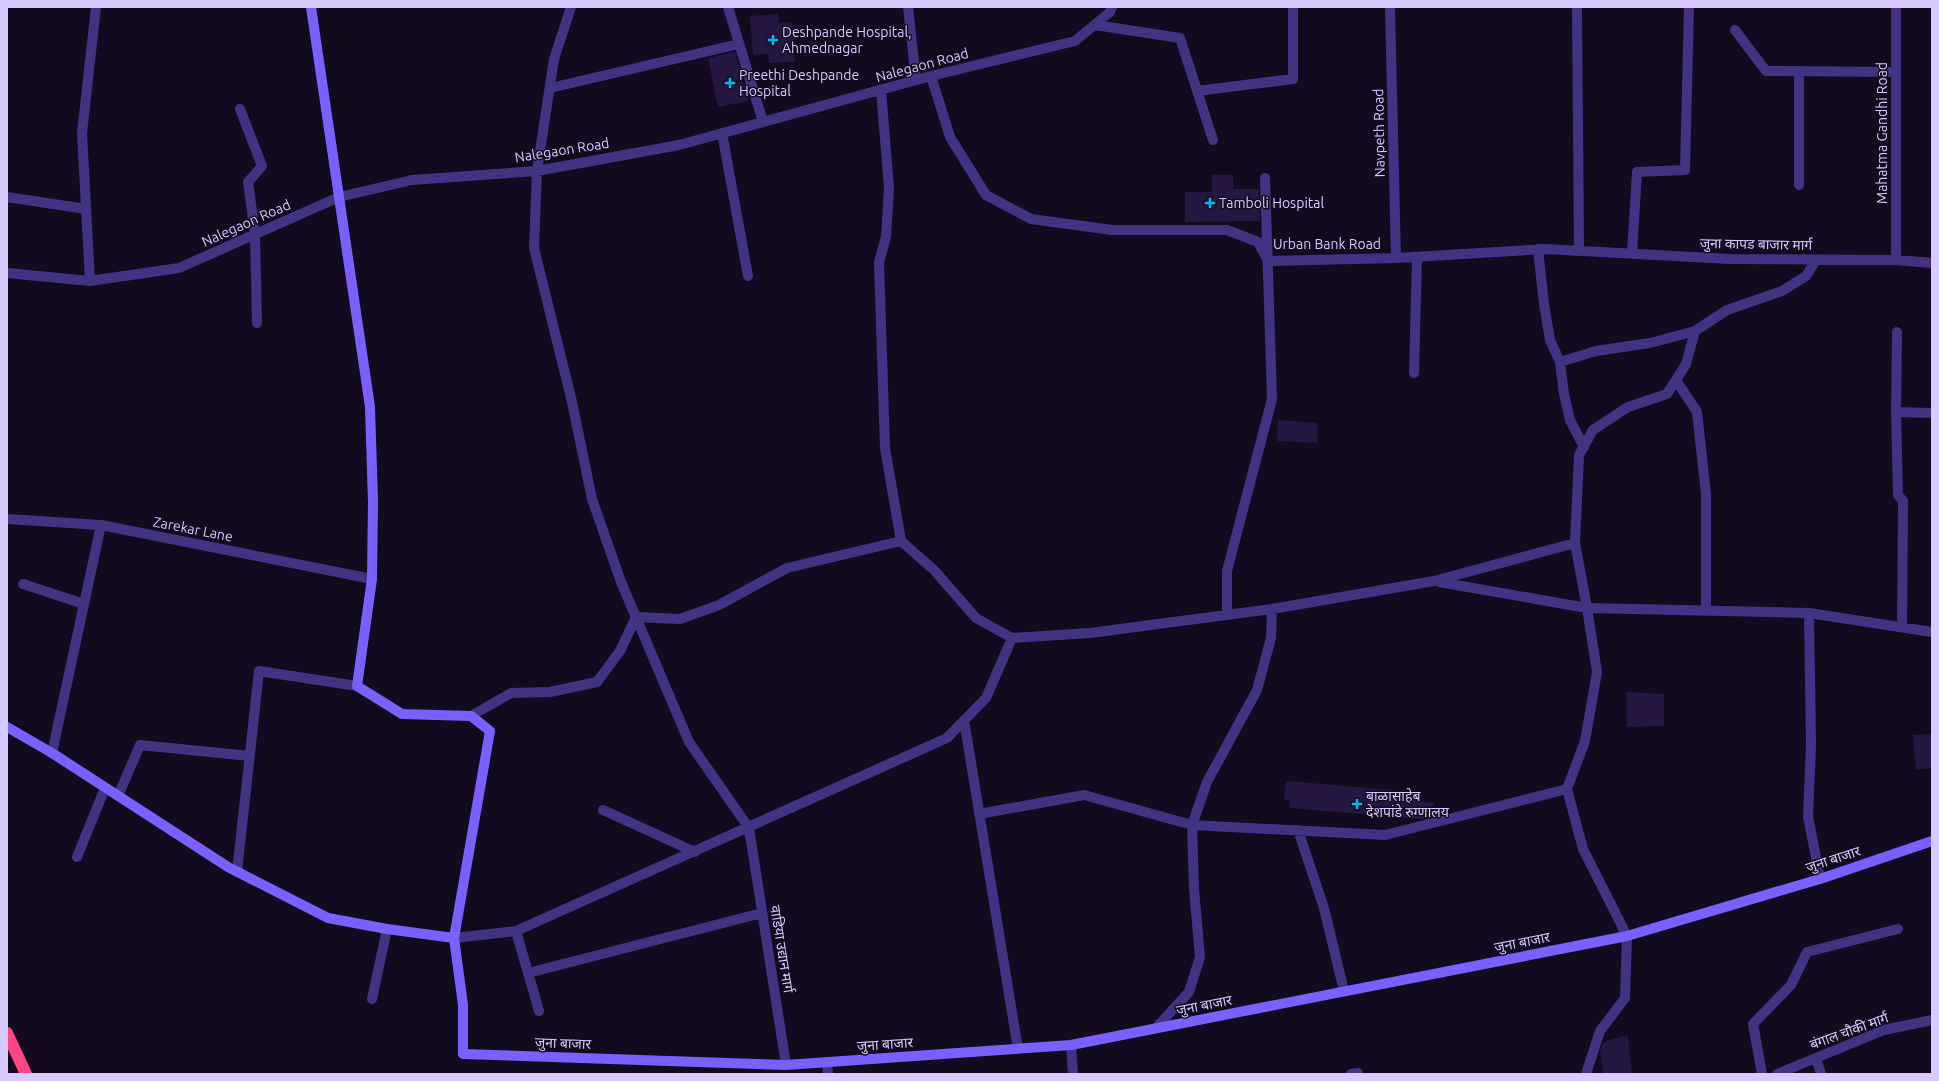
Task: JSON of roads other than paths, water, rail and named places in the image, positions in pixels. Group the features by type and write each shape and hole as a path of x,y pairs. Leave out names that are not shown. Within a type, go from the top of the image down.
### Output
{"highway":[{"path":"7,1033 26,1074"}],"street":[{"path":"90,281 82,133 96,7"},
{"path":"311,7 370,407 374,502 372,579 357,686"},
{"path":"570,7 554,59 537,171 534,248 572,402 592,499 620,582 690,742 749,828"},
{"path":"728,7 763,122"},
{"path":"908,7 916,80"},
{"name":"Nalegaon Road","path":"7,273 90,281 179,268 339,197 412,180 537,171 679,145 931,76 1075,41 1110,12 1112,7"},
{"path":"1197,91 1293,79 1293,7"},
{"name":"Navpeth Road","path":"1390,7 1396,258"},
{"path":"1577,7 1579,250"},
{"path":"1632,254 1638,172 1686,170 1689,7"},
{"name":"Mahatma Gandhi Road","path":"1896,7 1896,260"},
{"path":"1094,25 1180,38 1213,140"},
{"path":"1735,30 1766,71 1896,72"},
{"path":"550,88 739,44"},
{"path":"1799,71 1799,185"},
{"name":"Urban Bank Road","path":"931,76 950,138 986,195 1031,219 1112,230 1227,230 1258,242 1268,261 1396,258 1538,249 1579,250"},
{"path":"881,90 889,188 886,237 879,262 885,448 901,540 934,570 976,618 1012,638 1090,633 1272,609 1434,581 1575,543"},
{"path":"240,109 262,166 248,182 255,233 257,323"},
{"path":"722,134 748,276"},
{"path":"1226,615 1227,571 1272,399 1265,178"},
{"path":"7,197 86,209"},
{"path":"1538,249 1544,304 1550,340 1560,362 1564,394 1570,420 1584,446"},
{"name":"जुना कापड बाजार मार्ग","path":"1579,250 1730,259 1896,260 1932,263"},
{"path":"1414,373 1417,257"},
{"path":"1560,362 1596,351 1650,343 1695,331 1727,310 1782,291 1806,276 1816,260"},
{"path":"1586,1074 1600,1031 1626,998 1627,936 1583,849 1566,789 1585,741 1597,672 1575,543 1579,455 1593,430 1628,407 1667,394 1686,364 1695,331"},
{"path":"1897,332 1896,412 1898,495 1903,501 1902,627"},
{"path":"1676,380 1697,412 1706,494 1706,610"},
{"path":"1896,412 1932,413"},
{"name":"Zarekar Lane","path":"7,519 101,525 372,579"},
{"path":"52,753 101,525"},
{"path":"636,617 680,619 719,606 788,568 901,540"},
{"path":"1434,581 1587,608 1809,613 1932,632"},
{"path":"23,584 84,604"},
{"path":"1156,1028 1189,992 1200,957 1194,889 1192,825 1207,782 1257,690 1271,638 1272,609"},
{"path":"1809,613 1811,745 1808,816 1820,878"},
{"path":"237,872 259,671 357,686 402,714 471,716 511,693 550,692 597,682 620,651 636,617"},
{"path":"7,727 52,753 237,872 328,918 387,929 454,938 516,931 749,828 946,738 986,698 1012,638"},
{"path":"454,938 490,731 471,716"},
{"path":"964,720 1018,1049"},
{"path":"118,796 140,745 250,756"},
{"path":"77,857 105,788"},
{"path":"979,814 1084,795 1192,825 1384,834 1566,789"},
{"path":"603,810 695,852"},
{"name":"वाडिया उद्यान मार्ग","path":"749,828 786,1069"},
{"path":"1298,830 1324,908 1344,991"},
{"name":"जुना बाजार","path":"454,938 462,1005 462,1054 786,1069 827,1062 1071,1045 1627,936 1820,878 1932,841"},
{"path":"528,972 762,913"},
{"path":"372,999 387,929"},
{"path":"1762,1074 1753,1024 1791,985 1808,952 1898,929"},
{"path":"516,931 539,1011"},
{"name":"बंगाल चौकी मार्ग","path":"1777,1074 1884,1030 1932,1020"},
{"path":"1071,1045 1073,1074"},
{"path":"1816,1058 1822,1074"},
{"path":"827,1062 828,1074"}],"place":[{"name":"Deshpande Hospital, Ahmednagar","path":"773,40"},
{"name":"Preethi Deshpande Hospital","path":"730,83"},
{"name":"Tamboli Hospital","path":"1210,203"},
{"name":"बाळासाहेब देशपांडे रुग्णालय","path":"1357,804"}]}
